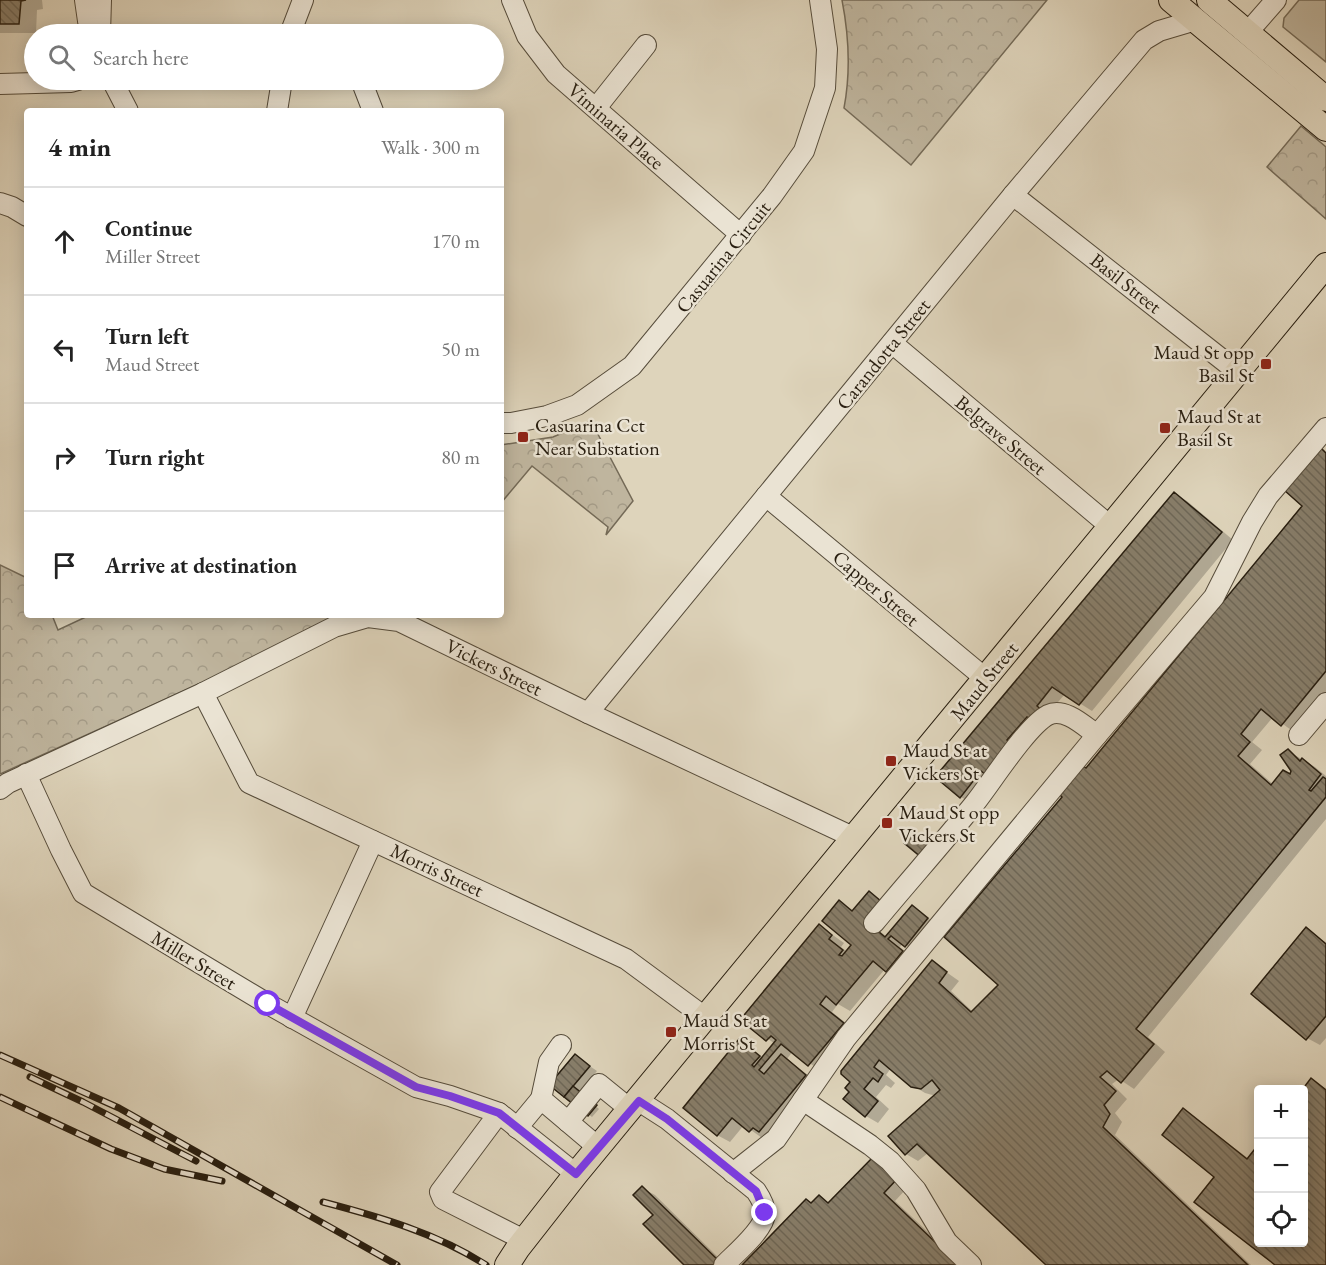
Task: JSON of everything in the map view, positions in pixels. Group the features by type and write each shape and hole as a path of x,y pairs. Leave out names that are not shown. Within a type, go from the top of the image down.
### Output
{"main road":[{"path":"1171,0 1326,129"},
{"path":"1209,0 1326,99"},
{"name":"Maud Street","path":"516,1251 576,1174 1326,265"}],"street":[{"path":"85,0 89,24"},
{"path":"100,24 101,0"},
{"path":"297,24 303,0"},
{"name":"Viminaria Place","path":"512,0 527,36 556,74 741,235"},
{"name":"Casuarina Circuit","path":"504,423 547,416 578,405 632,366 741,235 804,151 825,88 827,49 820,0"},
{"path":"1248,32 1276,0"},
{"name":"Carandotta Street","path":"588,712 1013,195 1144,40 1165,29 1196,20"},
{"path":"596,108 646,45"},
{"path":"0,84 24,83"},
{"path":"117,90 126,108"},
{"path":"277,108 280,90"},
{"path":"365,90 373,108"},
{"name":"Basil Street","path":"1013,195 1238,372"},
{"path":"0,203 24,214"},
{"name":"Belgrave Street","path":"891,343 1110,526"},
{"path":"733,1173 776,1139 846,1038 1097,735 1215,597 1252,522 1268,496 1326,428"},
{"name":"Capper Street","path":"766,496 986,679"},
{"name":"Vickers Street","path":"0,789 27,774 203,693 334,627 365,618"},
{"name":"Vickers Street","path":"376,618 399,621 855,838"},
{"name":"Morris Street","path":"203,693 249,783 626,959 706,1018"},
{"path":"1299,735 1326,703"},
{"path":"874,923 975,803 1034,726 1050,714 1061,714 1071,717 1097,735"},
{"name":"Miller Street","path":"27,774 60,850 83,893 292,1018 416,1087 471,1102 499,1113 576,1174"},
{"path":"292,1018 373,841"},
{"path":"517,1128 541,1099 549,1062 561,1045"},
{"path":"568,1122 599,1084 635,1105 667,1119 756,1191 765,1213 763,1221 757,1232 724,1265"},
{"path":"541,1099 599,1148"},
{"path":"803,1100 890,1161 916,1190 947,1242 971,1265"},
{"path":"499,1113 440,1192 443,1199 516,1251"}],"green space":[{"path":"842,0 1047,0 911,165 844,108 848,81 848,54"},
{"path":"1299,0 1326,0 1326,62 1283,27 1284,18"},
{"path":"1301,126 1326,147 1326,219 1267,167"},
{"path":"591,421 633,501 606,535 608,527 532,466 504,499 504,445 553,437"},
{"path":"0,565 24,577 24,618 53,618 58,630 84,618 345,618 0,774"}],"building":[{"path":"0,0 26,0 21,1 19,24 0,24"},
{"path":"1320,447 1326,453 1326,671 1281,726 1261,709 1241,734 1250,742 1238,756 1271,785 1283,770 1290,774 1291,771 1280,755 1288,749 1300,761 1302,758 1321,774 1309,790 1311,791 1323,777 1326,779 1326,797 1136,1029 1154,1044 1121,1083 1107,1071 1100,1077 1116,1091 1104,1105 1110,1114 1103,1127 1248,1265 1046,1265 917,1144 905,1155 888,1136 940,1090 932,1080 921,1089 911,1087 879,1060 874,1067 883,1074 878,1082 873,1078 864,1089 878,1101 865,1117 843,1099 849,1092 845,1088 850,1082 841,1074 841,1071 932,960 947,972 939,983 971,1012 998,985 944,937 1062,797 1058,793 1083,766 1086,768 1302,506 1284,490"},
{"path":"1174,492 1222,532 1079,705 1052,687 1037,706 1043,711 1033,721 1027,717 1007,740 1010,743 986,775 981,771 960,798 935,777"},
{"path":"912,832 931,847 922,858 904,843"},
{"path":"869,891 882,902 866,921 885,937 912,905 928,918 905,947 891,936 888,939 903,951 886,972 873,961 836,1005 826,996 820,1004 844,1023 808,1066 781,1044 759,1070 764,1074 781,1054 806,1075 759,1132 753,1128 749,1132 732,1118 717,1136 683,1108 739,1039 760,1056 752,1065 754,1067 776,1040 771,1036 766,1041 740,1020 819,924 832,935 829,939 843,950 839,955 842,956 851,945 822,921 839,900 852,911"},
{"path":"1306,927 1326,944 1326,1016 1306,1040 1251,994"},
{"path":"575,1054 590,1066 564,1097 549,1085"},
{"path":"1311,1078 1326,1090 1326,1265 1275,1265 1194,1202 1214,1177 1162,1135 1183,1108 1247,1159 1254,1150 1254,1247 1308,1247 1308,1085 1306,1085"},
{"path":"573,1086 597,1105 588,1116 564,1097"},
{"path":"873,1157 897,1179 884,1193 959,1265 742,1265 806,1199 811,1203 819,1195 828,1203"},
{"path":"642,1186 721,1263 719,1265 684,1265 643,1224 653,1215 633,1195"}],"railway":[{"path":"0,1055 119,1108 397,1265"},
{"path":"30,1077 196,1161"},
{"path":"0,1097 111,1149 164,1169 222,1181"},
{"path":"323,1202 386,1220 427,1235 486,1265"}],"place":[{"name":"Maud St opp Basil St","path":"1266,364"},
{"name":"Maud St at Basil St","path":"1165,428"},
{"name":"Casuarina Cct Near Substation","path":"523,437"},
{"name":"Maud St at Vickers St","path":"891,761"},
{"name":"Maud St opp Vickers St","path":"887,823"},
{"name":"Maud St at Morris St","path":"671,1032"}],"route":[{"path":"268,1004 416,1087 499,1113 576,1174 639,1101 667,1119 756,1191 765,1213"}]}
